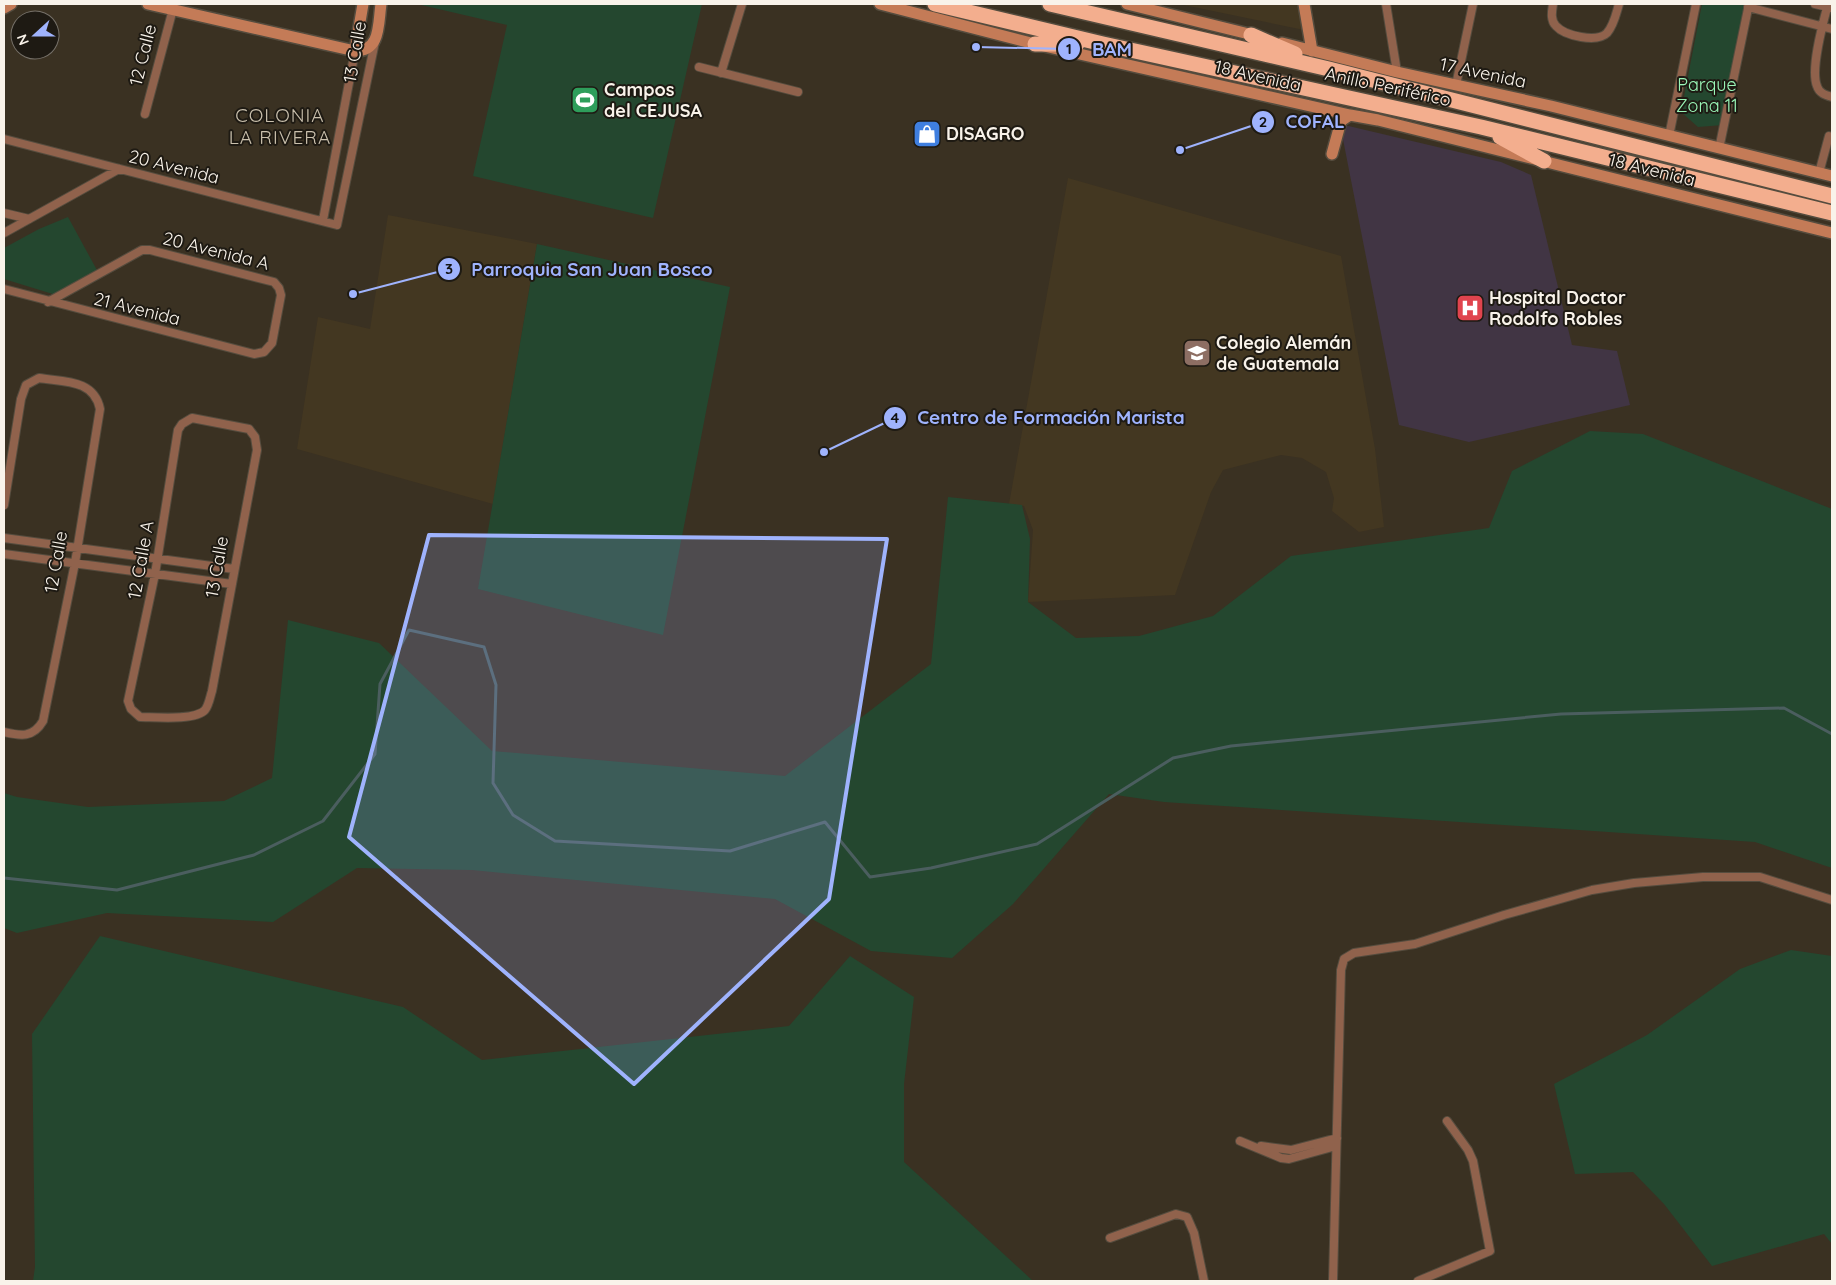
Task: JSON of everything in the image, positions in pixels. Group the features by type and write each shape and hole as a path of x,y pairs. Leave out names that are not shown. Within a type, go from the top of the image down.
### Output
{"highway":[{"name":"Anillo Periférico","path":"935,4 1104,44 1481,127 1832,213"},
{"name":"Anillo Periférico","path":"1050,4 1329,69 1832,196"},
{"path":"1251,35 1329,69"},
{"path":"1035,44 1104,44"},
{"path":"1481,127 1544,161"}],"street":[{"path":"4,8 11,4"},
{"path":"148,4 173,6 355,51 363,51 369,48 376,40"},
{"name":"13 Calle","path":"322,220 363,4"},
{"name":"13 Calle","path":"337,224 376,40 381,4"},
{"path":"721,73 742,4"},
{"name":"18 Avenida","path":"880,4 1035,44 1378,120 1832,233"},
{"name":"17 Avenida","path":"1127,4 1397,72 1551,106 1832,176"},
{"path":"1304,4 1312,51"},
{"path":"1386,4 1397,72"},
{"path":"1456,85 1473,4"},
{"path":"1553,6 1552,19 1555,26 1562,31 1583,38 1594,38 1606,34 1615,20 1619,4"},
{"path":"1668,136 1696,4"},
{"path":"1815,4 1829,6 1822,26 1814,75 1817,88 1825,95 1832,97"},
{"path":"1719,149 1749,5 1832,29"},
{"name":"12 Calle","path":"145,114 173,6"},
{"path":"699,67 798,92"},
{"path":"1332,154 1341,121 1350,115"},
{"path":"1820,173 1829,136"},
{"name":"20 Avenida","path":"4,140 337,224"},
{"path":"4,233 119,169"},
{"path":"4,213 30,219"},
{"name":"20 Avenida A","path":"48,302 142,250 150,250 274,282 281,294 272,344 264,352"},
{"name":"21 Avenida","path":"4,289 48,302 254,354 264,352"},
{"name":"12 Calle","path":"4,505 21,398 26,385 38,378 86,386 96,396 100,408 75,563 43,720 37,728 23,736 4,732"},
{"name":"13 Calle","path":"177,439 178,430 182,424 189,419 195,418 249,430 255,437 257,450 212,691"},
{"name":"12 Calle A","path":"177,439 155,574 128,704 133,712 140,717 197,715 205,709 212,691"},
{"path":"4,538 234,569"},
{"path":"4,554 232,584"},
{"path":"1333,1281 1341,970 1344,959 1354,953 1415,944 1592,890 1634,883 1703,877 1760,877 1832,900"},
{"path":"1418,1281 1490,1251 1473,1161 1468,1150 1447,1121"},
{"path":"1240,1141 1252,1144 1281,1158 1289,1159 1336,1142"},
{"path":"1110,1238 1176,1214 1187,1217 1194,1233 1204,1281"}],"highlighted area":[{"path":"429,535 887,539 829,899 634,1084 349,837"}],"shaded area":[{"path":"1179,4 1303,4 1309,31"},
{"name":"Hospital Doctor Rodolfo Robles","path":"1340,124 1501,162 1531,175 1572,345 1617,351 1630,405 1469,442 1399,425"},
{"name":"Colegio Alemán de Guatemala","path":"1068,178 1341,256 1375,449 1384,527 1359,532 1332,511 1334,498 1326,472 1302,458 1281,455 1223,470 1211,492 1175,595 1028,602 1033,530 1024,506 1009,504"},
{"path":"388,215 537,244 493,504 297,449 318,317 370,329"}],"green space":[{"name":"Campos del CEJUSA","path":"417,4 702,4 653,218 473,176 507,25"},
{"name":"Parque Zona 11","path":"1702,4 1746,4 1723,125 1698,127 1681,112"},
{"path":"68,217 98,272 56,295 4,279 4,248 39,229"},
{"path":"537,244 730,287 663,635 478,589"},
{"path":"1590,431 1643,434 1832,509 1832,868 1755,842 1164,802 1109,794 1013,904 952,958 871,951 775,899 472,870 357,868 273,922 107,913 17,933 4,928 4,793 17,797 88,807 224,801 272,778 288,620 379,643 492,751 785,776 931,664 948,497 1022,505 1030,539 1028,602 1076,638 1139,636 1213,616 1291,556 1489,528 1512,471"},
{"path":"100,936 403,1007 482,1060 789,1026 850,956 914,997 904,1084 904,1162 1033,1281 33,1281 35,1267 32,1034"},
{"path":"1791,950 1832,956 1832,1244 1824,1234 1712,1266 1664,1204 1633,1172 1575,1174 1554,1084 1647,1035 1740,969"}],"waterway":[{"path":"4,878 117,890 254,855 323,821 375,754 380,684 409,630 484,647 496,685 493,783 513,815 555,841 730,851 825,822 870,877 931,868 1037,844 1173,758 1231,746 1561,714 1784,708 1832,734"}],"place":[{"name":"BAM","path":"976,47"},
{"name":"Campos del CEJUSA","path":"585,100"},
{"name":"DISAGRO","path":"927,134"},
{"name":"COFAL","path":"1180,150"},
{"name":"Parroquia San Juan Bosco","path":"353,294"},
{"name":"Hospital Doctor Rodolfo Robles","path":"1470,308"},
{"name":"Colegio Alemán de Guatemala","path":"1197,353"},
{"name":"Centro de Formación Marista","path":"824,452"}],"district":[{"name":"COLONIA LA RIVERA","path":"280,126"}]}
